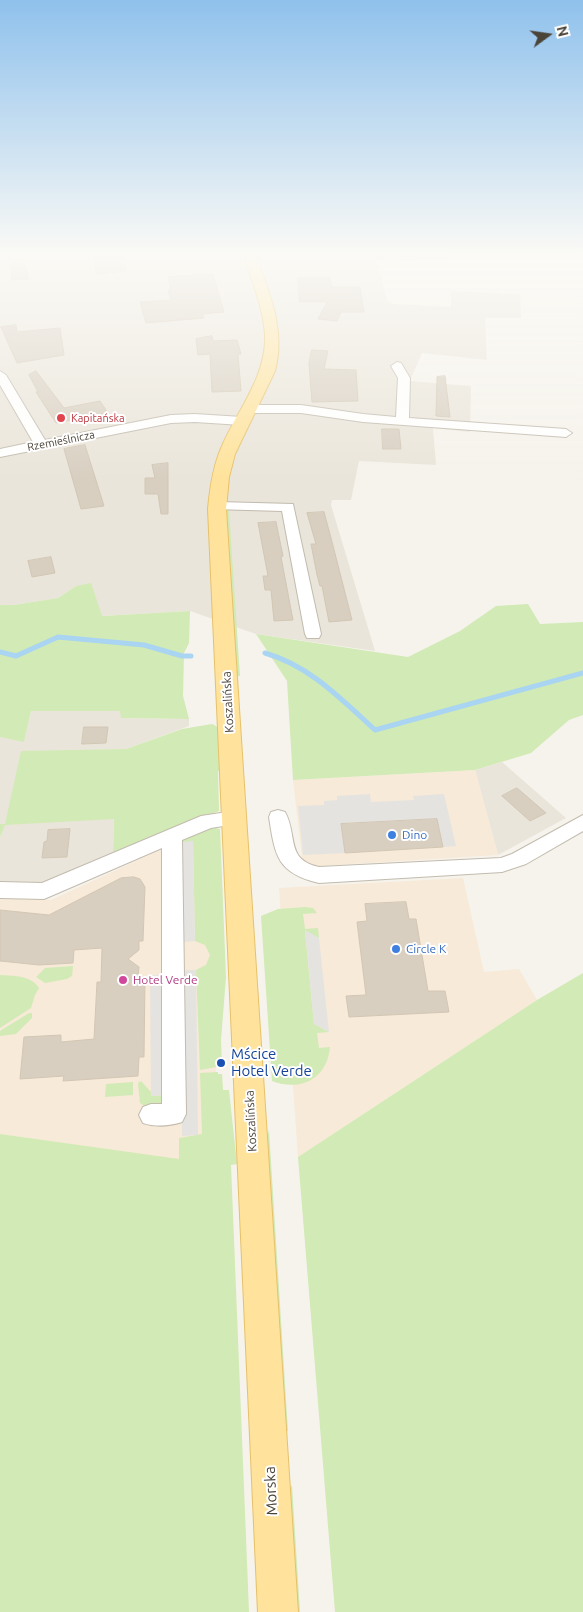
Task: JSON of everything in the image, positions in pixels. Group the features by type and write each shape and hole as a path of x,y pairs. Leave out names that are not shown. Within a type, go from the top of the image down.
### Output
{"main road":[{"name":"Koszalińska","path":"265,1370 218,506 219,481 224,463 266,372 272,345 271,328"},
{"name":"Morska","path":"265,1370 278,1612"}],"street":[{"path":"397,366 404,378 402,421"},
{"path":"0,375 41,444"},
{"path":"245,415 301,409 363,418 566,433"},
{"name":"Rzemieślnicza","path":"0,453 171,420 245,415"},
{"path":"218,506 288,507 314,634"},
{"path":"278,817 286,853 290,861 308,873 319,875 502,864 519,859 583,822"},
{"path":"0,890 44,891 208,821 234,818"},
{"path":"152,1116 174,1114 172,836"}],"shaded area":[{"path":"0,328 485,328 487,360 422,353 410,381 471,386 470,432 433,428 436,465 359,461 351,500 332,500 331,505 375,651 256,634 190,611 101,616 76,586 58,598 14,605 0,605"},
{"path":"31,711 121,711 121,718 189,719 189,726 126,749 21,752 114,819 113,854 39,887 0,884 0,837 4,825 0,824 0,737 24,741"},
{"path":"502,762 566,818 498,855 475,770"},
{"path":"475,770 498,855 303,867 293,780"},
{"path":"370,794 371,802 414,800 413,796 444,794 456,846 443,847 437,819 341,824 345,853 303,855 298,806 324,805 324,801 337,800 337,796"},
{"path":"208,828 219,1166 0,1134 0,896 51,900"},
{"path":"193,841 195,941 184,942 184,970 196,970 198,1135 182,1136 180,847 182,842"},
{"path":"463,878 484,972 519,969 537,1000 298,1157 279,888"},
{"path":"305,930 319,938 329,1032 314,1024"},
{"path":"163,974 166,1095 151,1096 150,976"}],"green space":[{"path":"229,510 240,676 235,676 225,512"},
{"path":"91,583 102,616 190,611 189,643 184,653 183,696 189,719 121,718 120,711 31,711 24,742 0,737 0,605 14,605 58,598 76,586"},
{"path":"528,604 540,624 583,622 583,715 569,720 531,753 475,770 293,780 287,681 256,634 408,657 460,631 496,606"},
{"path":"212,724 219,731 222,744 223,770 218,771 219,811 113,854 114,819 5,825 0,837 0,824 5,824 21,751 126,749 182,729"},
{"path":"212,827 220,829 226,977 221,1040 222,1066 200,1070 196,970 206,965 210,955 205,945 195,941 193,842 182,842 185,838"},
{"path":"313,908 317,913 303,914 305,929 318,928 319,938 305,931 314,1024 329,1032 317,1033 319,1048 330,1047 328,1058 318,1075 302,1084 293,1085 272,1081 261,916 278,909"},
{"path":"73,966 72,976 67,979 45,983 36,977 45,968"},
{"path":"583,973 583,1612 335,1612 298,1157 537,1000"},
{"path":"0,975 27,978 39,988 31,1008 0,1028"},
{"path":"32,1013 32,1018 16,1034 0,1036 0,1031"},
{"path":"218,1072 218,1074 222,1074 223,1090 229,1090 237,1164 231,1165 249,1612 0,1612 0,1134 179,1159 179,1138 202,1134 200,1073"},
{"path":"141,1081 151,1092 151,1096 166,1095 162,1104 147,1108 140,1103 138,1083"},
{"path":"133,1082 133,1095 105,1097 106,1084"},
{"path":"269,1130 288,1431 284,1431 266,1141"},
{"path":"292,1485 300,1612 293,1612 288,1491"}],"building":[{"path":"2,328 16,328 17,332 60,328 64,355 17,363"},
{"path":"212,336 213,341 237,340 241,354 238,354 241,391 212,392 210,354 198,355 196,339"},
{"path":"312,350 328,351 324,369 356,370 358,401 312,402 309,364"},
{"path":"36,371 64,408 100,401 108,413 56,423 36,392 38,392 29,375"},
{"path":"445,376 450,417 436,416 437,377"},
{"path":"382,429 399,429 401,449 383,449"},
{"path":"85,445 104,506 81,509 64,449"},
{"path":"168,463 168,514 161,514 158,494 145,494 145,478 155,478 152,465"},
{"path":"324,512 352,620 329,622 311,544 316,544 307,513"},
{"path":"276,522 293,620 274,621 271,590 265,590 263,576 268,576 258,523"},
{"path":"51,557 55,573 32,577 28,561"},
{"path":"84,727 108,727 106,743 82,744"},
{"path":"517,788 546,813 530,821 502,796"},
{"name":"Dino","path":"437,819 443,847 345,853 341,824"},
{"path":"70,829 67,857 42,858 48,830"},
{"name":"Hotel Verde","path":"134,877 140,879 145,887 143,941 139,941 139,950 128,959 139,967 138,977 145,977 144,1057 139,1057 138,1076 63,1081 64,1076 20,1079 24,1037 61,1035 61,1042 94,1039 97,982 101,982 102,948 74,950 73,963 39,965 0,961 0,910 49,915 121,878"},
{"path":"406,902 409,919 416,919 428,991 445,991 449,1012 349,1017 346,996 366,995 357,922 367,921 365,904"}],"waterway":[{"path":"0,652 16,656 58,637 144,645 182,656 191,656"},
{"path":"265,653 296,666 311,675 337,695 375,730 583,673"}],"place":[{"name":"Kapitańska","path":"61,418"},
{"name":"Dino","path":"392,835"},
{"name":"Circle K","path":"396,949"},
{"name":"Hotel Verde","path":"123,980"},
{"name":"Mścice Hotel Verde","path":"221,1063"}]}
